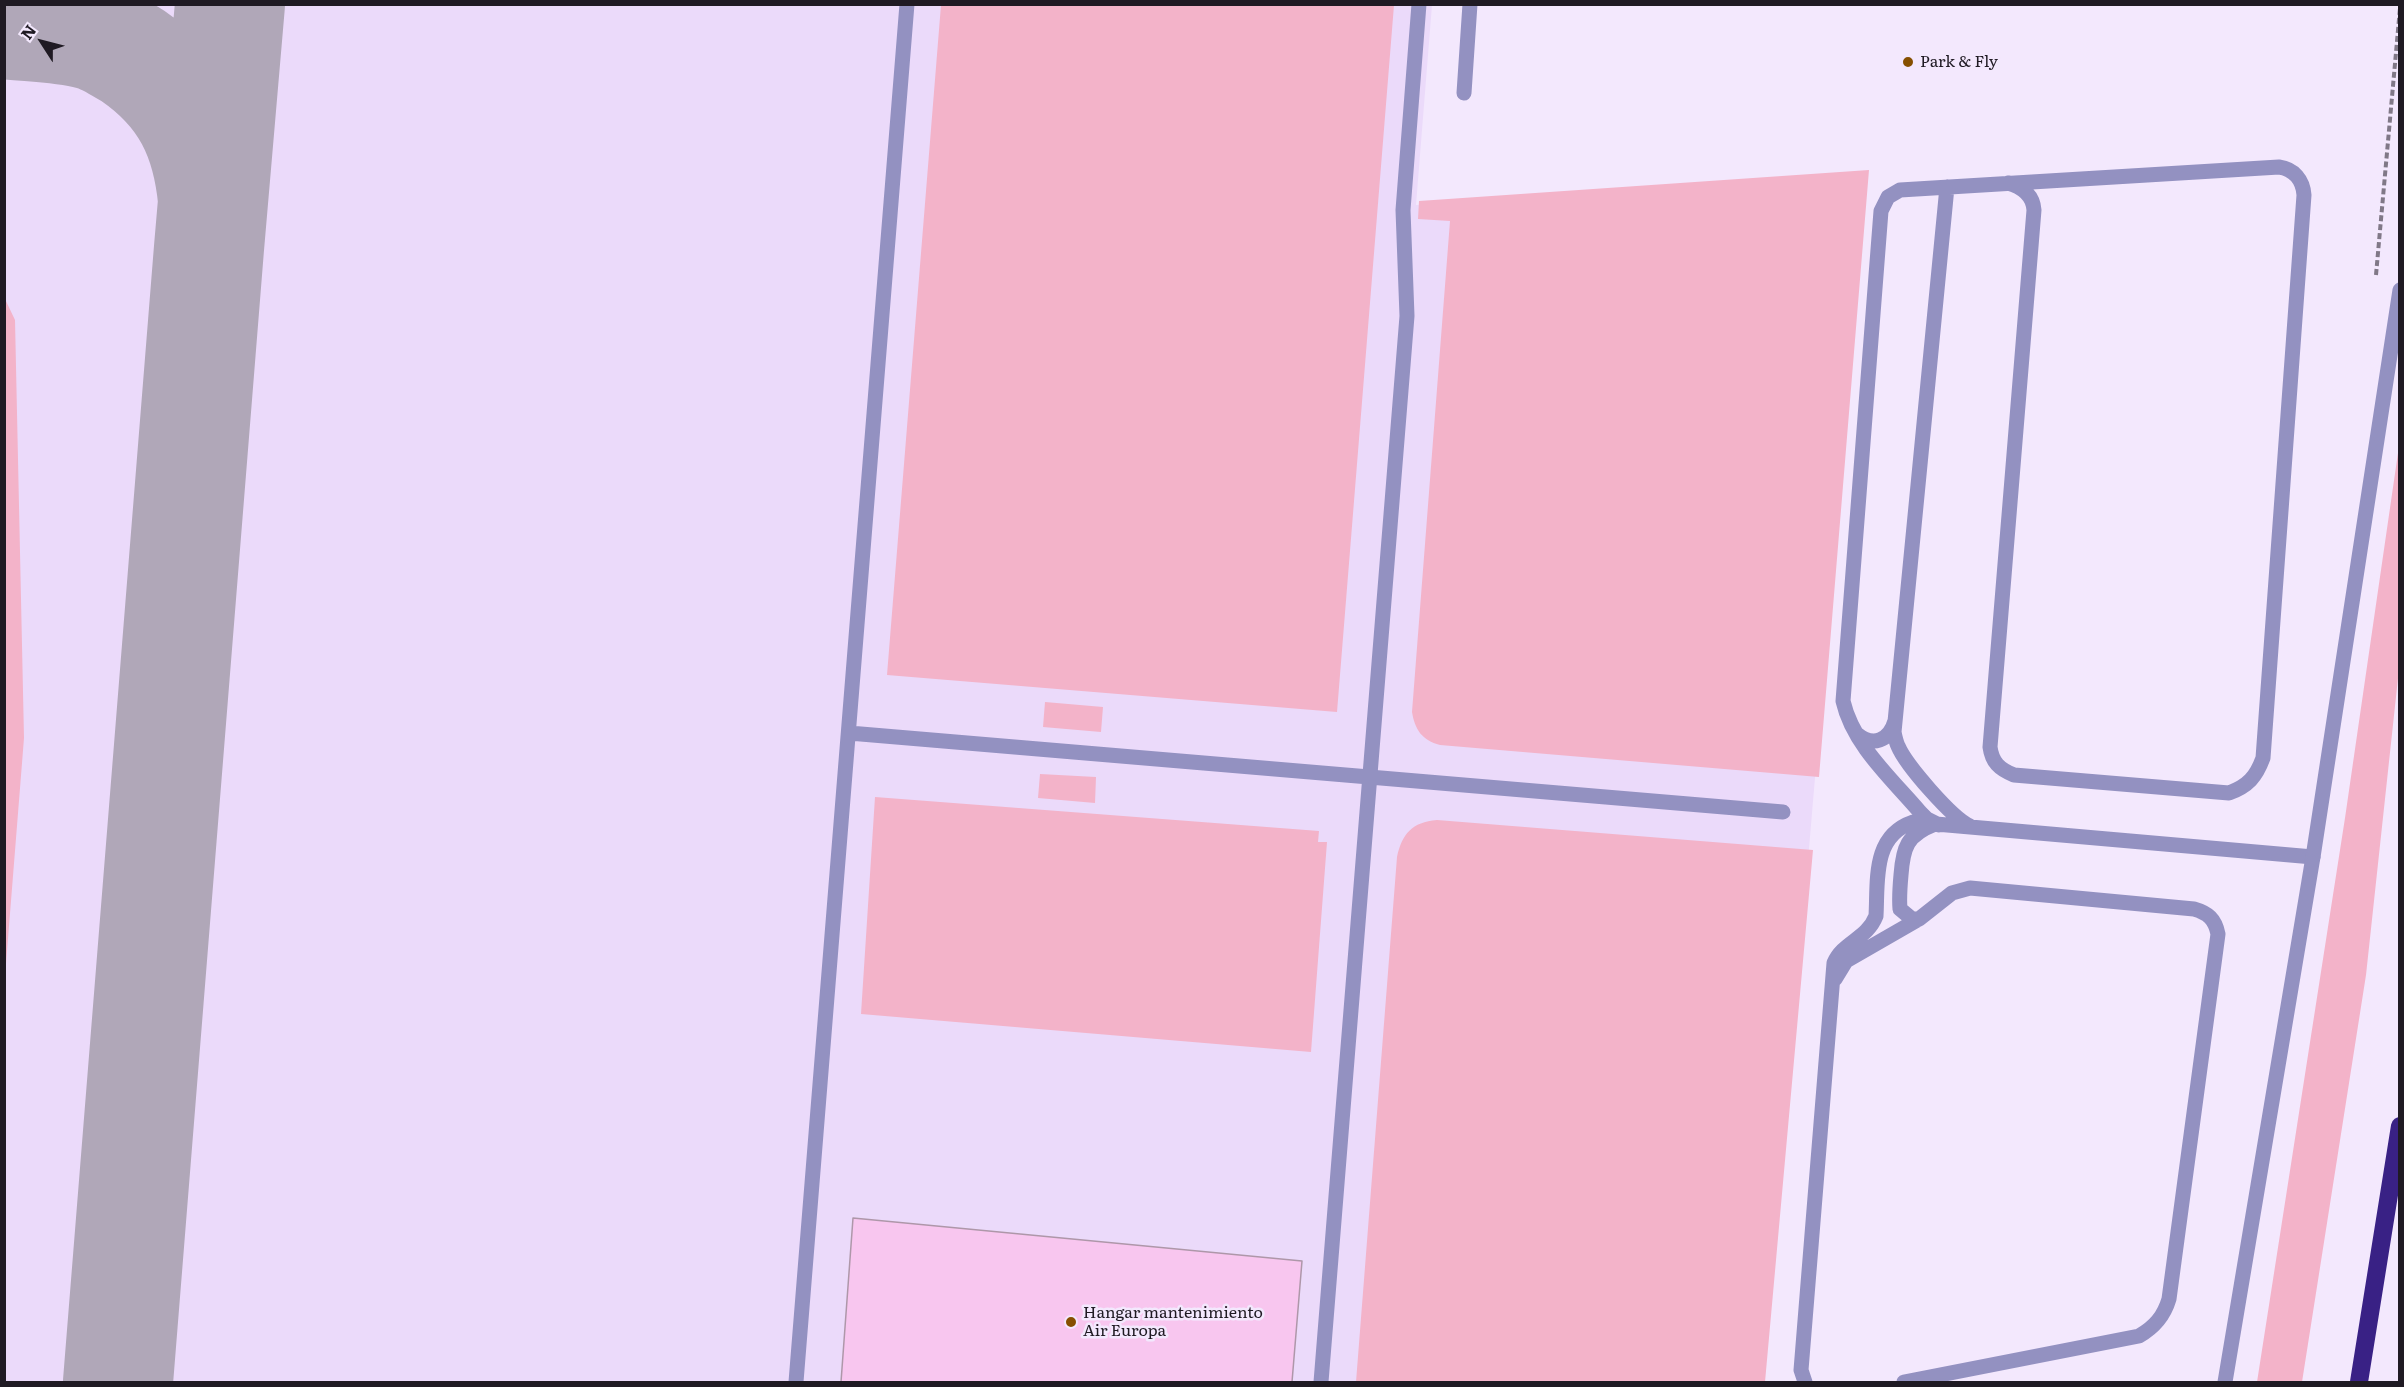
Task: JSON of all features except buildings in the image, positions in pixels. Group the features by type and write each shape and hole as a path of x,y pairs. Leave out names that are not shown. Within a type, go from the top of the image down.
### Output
{"highway":[{"path":"2359,1383 2400,1126"}],"street":[{"path":"796,1383 907,4"},
{"path":"1321,1383 1407,316 1403,210 1419,4"},
{"path":"1464,93 1470,4"},
{"path":"1937,824 1920,812 1853,730 1843,701 1881,211 1888,196 1900,190 2008,183 2048,181 2279,166 2292,171 2303,187 2263,758 2251,781 2241,789 2229,793 2014,775 1997,766 1992,758 1991,735 2034,210 2034,204 2028,194 2022,188 2008,183"},
{"path":"1947,187 1894,732 1897,744 1904,756 1953,815 1960,822 1973,828"},
{"path":"2225,1383 2313,857 2400,290"},
{"path":"1853,730 1864,739 1876,742 1888,735 1895,720"},
{"path":"849,733 1783,812"},
{"path":"1805,1383 1801,1370 1834,963 1838,954 1845,947 1865,934 1872,926 1876,916 1881,852 1884,843 1897,829 1913,822 2313,857"},
{"path":"1919,919 1912,919 1899,909 1903,854 1912,837 1919,831 1937,824"},
{"path":"1832,986 1837,973 1846,961 1919,919 1952,893 1970,888 2194,909 2203,911 2211,917 2216,924 2218,934 2169,1299 2165,1311 2150,1330 2139,1336 1904,1383"}],"shaded area":[{"path":"5,5 1432,5 1416,205 1866,173 1764,1382 5,1382"},
{"path":"941,5 1394,5 1337,712 887,675"},
{"path":"1869,170 1819,777 1440,745 1424,737 1417,729 1412,712 1450,221 1418,219 1419,201"},
{"path":"5,299 15,320 24,738 5,976"},
{"path":"2399,446 2399,669 2366,975 2302,1382 2257,1382 2345,818"},
{"path":"1045,702 1103,707 1101,732 1043,727"},
{"path":"1040,774 1096,777 1095,803 1038,798"},
{"path":"875,797 1319,831 1318,842 1327,842 1311,1052 861,1014"},
{"path":"1437,820 1813,850 1765,1382 1356,1382 1397,857 1405,836 1410,831 1421,823"}],"taxiway":[{"path":"118,1382 230,4"},
{"path":"4,24 59,29 92,35 118,47 151,70 180,101 199,136 210,177 213,200"}],"place":[{"name":"Park & Fly","path":"1908,62"},
{"name":"Hangar mantenimiento Air Europa","path":"1071,1322"}]}
